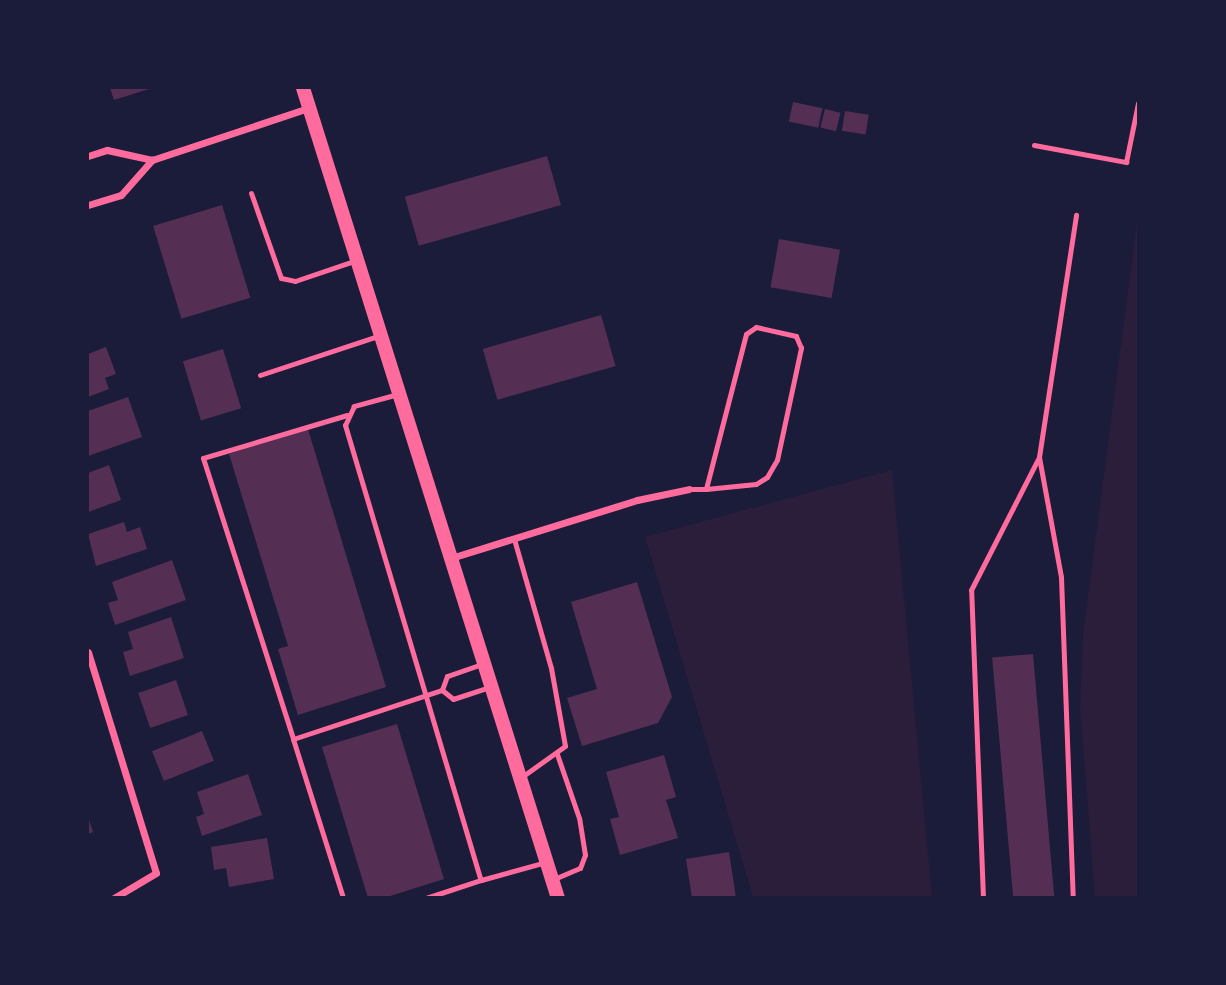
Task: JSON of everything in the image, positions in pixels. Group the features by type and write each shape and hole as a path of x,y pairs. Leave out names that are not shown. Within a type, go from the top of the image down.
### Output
{"main road":[{"path":"303,88 549,861 558,898"}],"street":[{"path":"88,205 121,195 152,160 308,108"},
{"path":"88,156 107,150 152,160"},
{"path":"451,558 637,500 689,489"},
{"path":"88,652 156,873 114,898"}],"lane":[{"path":"1034,145 1126,162 1139,103"},
{"path":"251,193 281,278 295,281 357,260"},
{"path":"983,898 971,590 1039,457 1076,215"},
{"path":"689,489 706,489 756,484 767,477 777,460 801,348 796,336 756,327 746,334 706,489"},
{"path":"260,375 381,335"},
{"path":"399,393 354,406 347,415 345,425 481,880"},
{"path":"343,898 203,458 347,415"},
{"path":"1039,457 1061,577 1073,898"},
{"path":"514,539 551,668 565,746 522,776"},
{"path":"293,738 427,697 442,690 447,676 485,663"},
{"path":"442,690 453,699 493,686"},
{"path":"554,878 580,867 585,855 579,818 557,754"},
{"path":"426,898 549,861"}],"shaded area":[{"path":"1138,215 1138,897 1095,897 1080,707 1083,634"},
{"path":"892,470 932,897 753,897 645,537"}],"building":[{"path":"110,88 152,88 114,100"},
{"path":"793,102 822,108 818,128 789,122"},
{"path":"825,109 841,113 836,131 820,127"},
{"path":"845,111 869,115 866,135 842,131"},
{"path":"547,156 561,205 419,246 405,197"},
{"path":"222,205 250,298 182,319 153,226"},
{"path":"779,239 840,250 832,298 770,287"},
{"path":"601,315 616,366 497,400 483,349"},
{"path":"106,347 116,374 105,378 109,389 88,397 88,354"},
{"path":"223,349 241,408 201,421 183,361"},
{"path":"128,397 142,437 88,456 88,411"},
{"path":"308,429 386,687 298,715 278,649 288,646 229,454"},
{"path":"109,465 121,500 88,512 88,473"},
{"path":"124,522 127,532 140,527 147,549 96,566 88,534"},
{"path":"172,560 186,600 115,625 108,603 118,600 112,582"},
{"path":"637,582 672,697 658,723 582,746 567,698 597,689 571,602"},
{"path":"171,617 184,658 130,676 123,652 133,649 128,632"},
{"path":"1033,654 1054,898 1013,898 992,658"},
{"path":"176,680 188,715 150,728 138,693"},
{"path":"397,724 444,879 384,898 368,898 322,747"},
{"path":"202,731 214,761 164,781 152,751"},
{"path":"664,755 676,797 666,800 678,838 620,855 610,819 619,817 606,772"},
{"path":"248,774 262,815 202,836 196,817 204,814 197,792"},
{"path":"88,817 93,832 88,834"},
{"path":"267,838 274,879 229,887 226,868 214,870 211,847"},
{"path":"729,852 736,898 692,898 686,859"}]}
